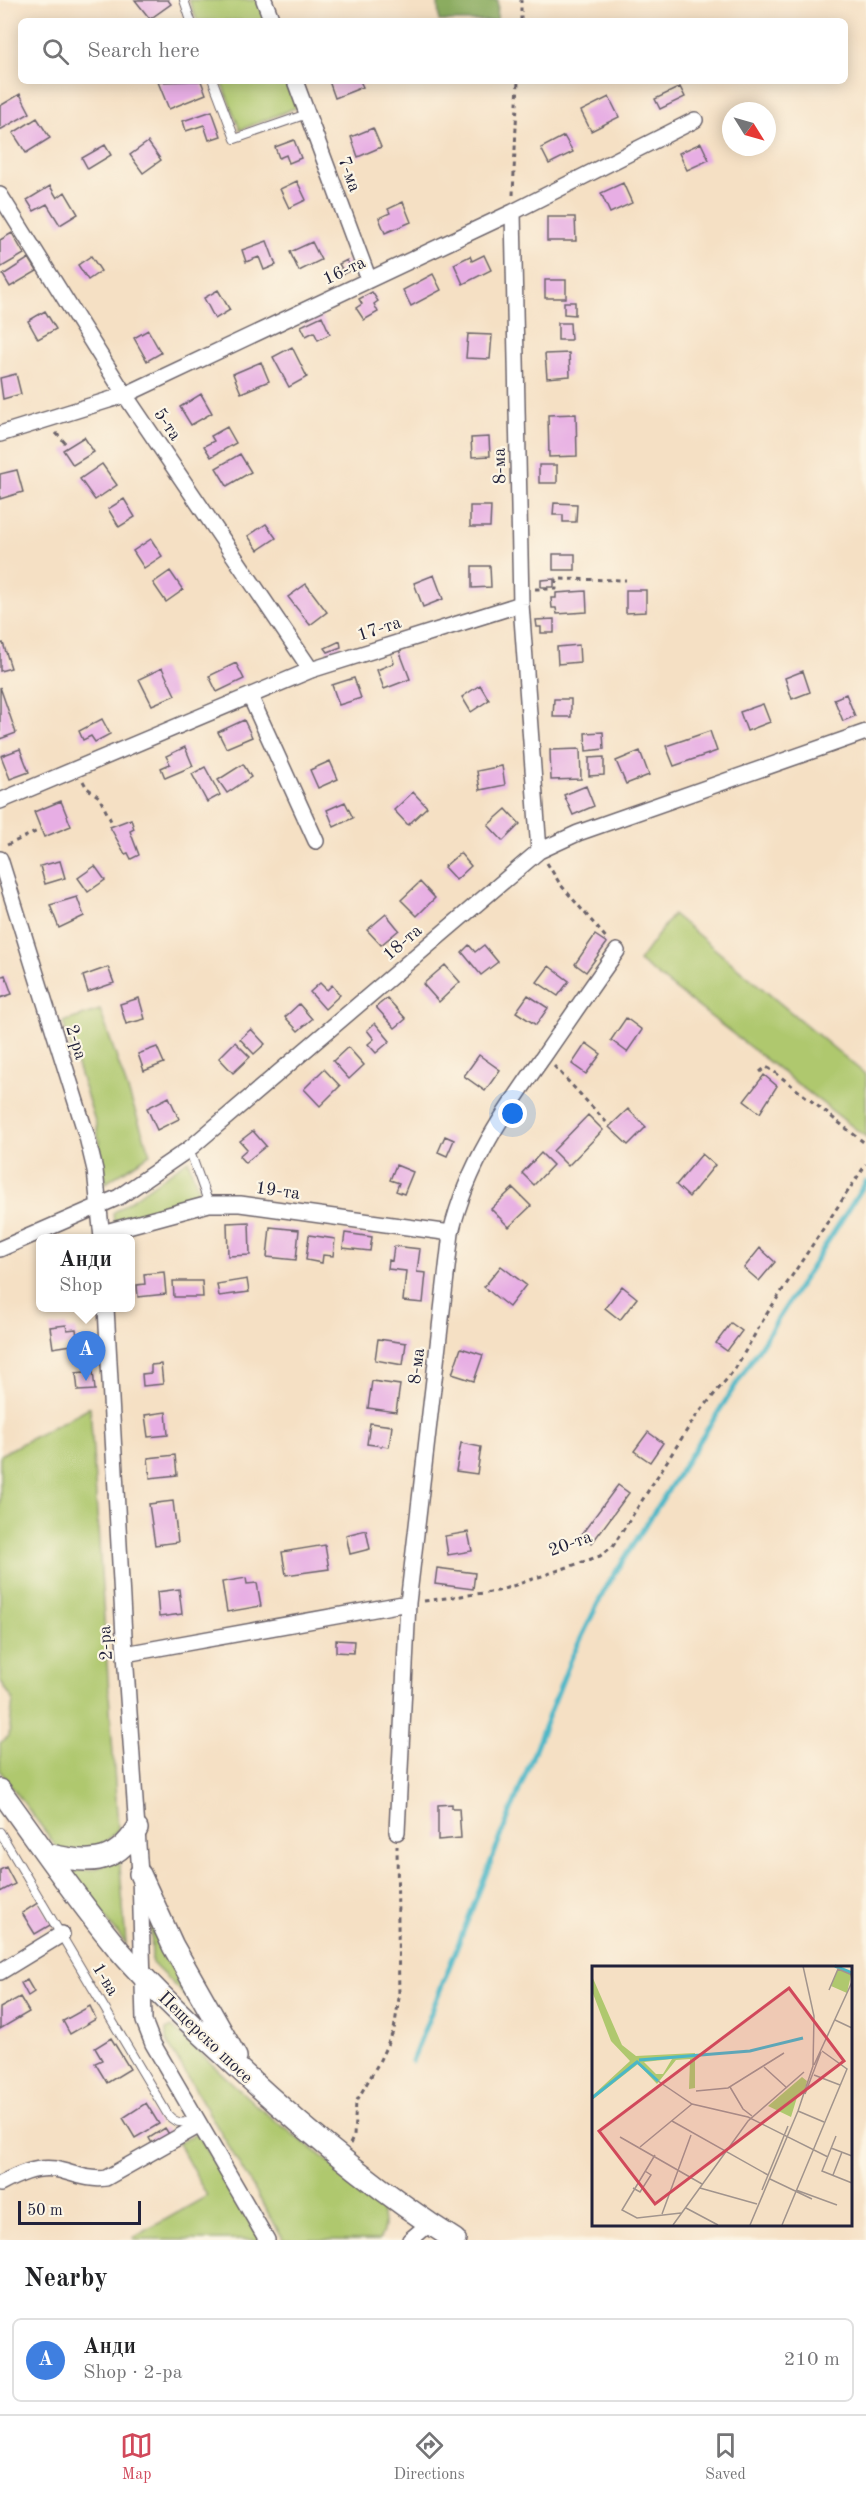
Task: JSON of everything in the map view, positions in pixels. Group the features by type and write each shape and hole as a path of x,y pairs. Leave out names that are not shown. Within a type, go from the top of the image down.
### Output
{"main road":[{"name":"Пещерско шосе","path":"0,1790 93,1917 143,1977 251,2080 343,2159 429,2224 456,2240"},
{"path":"47,1854 70,1860 99,1859 120,1851 137,1829"},
{"path":"140,1874 197,1991 251,2080"}],"street":[{"path":"264,0 271,18"},
{"name":"7-ма","path":"296,84 369,280"},
{"name":"16-та","path":"0,434 125,395 513,212 695,120"},
{"name":"5-та","path":"0,195 125,395 311,670"},
{"name":"8-ма","path":"513,212 521,597 539,850"},
{"name":"17-та","path":"0,801 311,670 521,597"},
{"path":"250,696 316,841"},
{"name":"18-та","path":"0,1249 99,1207 144,1182 189,1149 539,850 578,833 866,732"},
{"name":"2-ра","path":"0,859 87,1137 102,1234"},
{"name":"8-ма","path":"397,1832 408,1604 451,1233 460,1197 475,1162 495,1127 616,951"},
{"name":"19-та","path":"109,1234 209,1204 240,1204 451,1233"},
{"name":"2-ра","path":"106,1312 140,1874 142,2004 147,2033 267,2240"},
{"path":"125,1654 408,1604"},
{"path":"0,1972 62,1934"},
{"path":"0,2184 39,2169 52,2169 95,2180 106,2178 198,2121"},
{"path":"410,2240 429,2224"}],"lane":[{"path":"184,0 190,18"},
{"path":"214,84 235,139 307,114"},
{"path":"189,1149 209,1204"},
{"name":"1-ва","path":"0,1832 168,2115 178,2123 198,2121"}],"path":[{"path":"520,18 521,0"},
{"path":"513,212 518,84"},
{"path":"521,597 556,588 556,579 626,580"},
{"path":"79,767 81,778 87,788 99,797 112,823"},
{"path":"0,848 40,830"},
{"path":"539,850 560,884 616,951"},
{"path":"544,1055 608,1124"},
{"path":"760,1072 766,1067 772,1070 866,1144"},
{"name":"20-та","path":"408,1604 498,1591 600,1556 613,1546 694,1419 735,1369 766,1315 866,1164"},
{"path":"343,2159 354,2136 356,2102 394,2030 399,1998 397,1832"}],"green space":[{"path":"189,0 259,0 266,18 196,18"},
{"path":"438,0 498,0 497,18 439,18"},
{"path":"222,84 291,84 300,106 240,130"},
{"path":"673,914 866,1075 866,1137 639,961"},
{"path":"100,1010 150,1154 106,1183 96,1124 63,1022"},
{"path":"188,1160 201,1197 114,1223 113,1213"},
{"path":"90,1407 118,1829 99,1846 78,1850 59,1850 0,1771 0,1743 9,1736 13,1700 0,1680 0,1455"},
{"path":"119,1855 126,1944 69,1871 96,1868"},
{"path":"151,1919 203,2014 152,1963"},
{"path":"172,2027 258,2107 373,2196 384,2223 379,2240 284,2240 166,2040 166,2030"},
{"path":"197,2133 261,2240 134,2240 133,2238 207,2196 178,2143"}],"building":[{"path":"135,0 168,0 171,4 149,18"},
{"path":"159,84 202,84 206,94 169,109"},
{"path":"330,84 362,84 363,87 335,98"},
{"path":"680,87 685,97 660,109 655,99"},
{"path":"20,94 30,113 0,130 0,106"},
{"path":"609,97 619,117 591,131 581,111"},
{"path":"212,111 221,136 209,140 204,125 186,131 183,121"},
{"path":"37,118 50,138 26,153 13,133"},
{"path":"373,128 381,147 358,157 351,137"},
{"path":"564,136 573,152 549,164 541,148"},
{"path":"294,140 301,158 289,163 286,155 279,158 275,147"},
{"path":"148,142 161,160 143,173 130,155"},
{"path":"701,143 709,160 687,170 679,153"},
{"path":"105,145 111,155 88,169 82,158"},
{"path":"297,181 306,200 289,208 280,189"},
{"path":"623,183 632,203 610,213 601,193"},
{"path":"50,186 57,198 65,192 78,214 60,225 47,204 34,211 27,200"},
{"path":"403,202 411,222 385,233 379,218 390,213 388,209"},
{"path":"547,217 575,217 576,241 547,241"},
{"path":"12,233 24,254 0,268 0,240"},
{"path":"267,241 276,265 264,270 259,257 246,262 242,250"},
{"path":"312,242 321,260 299,271 290,252"},
{"path":"484,255 491,270 463,284 454,264 470,256 472,261"},
{"path":"91,256 101,271 88,280 78,265"},
{"path":"29,258 37,271 10,287 3,275"},
{"path":"347,260 351,270 339,276 337,271 342,269 339,264"},
{"path":"433,274 441,290 411,306 403,290"},
{"path":"545,280 566,280 566,298 545,298"},
{"path":"218,290 230,310 215,319 204,298"},
{"path":"372,292 378,301 374,304 378,312 364,320 356,308 362,304 359,299"},
{"path":"564,302 575,302 575,315 564,314"},
{"path":"45,311 56,329 38,339 28,321"},
{"path":"322,316 330,334 318,340 314,332 306,336 301,326"},
{"path":"558,323 570,323 571,340 558,340"},
{"path":"148,330 161,353 147,361 134,338"},
{"path":"468,334 492,335 490,359 466,358"},
{"path":"292,347 307,377 289,387 273,357"},
{"path":"569,353 570,376 547,378 545,354"},
{"path":"261,362 269,381 241,393 233,374"},
{"path":"16,374 21,394 3,399 0,378"},
{"path":"201,394 212,413 191,425 180,407"},
{"path":"576,414 577,456 549,457 548,415"},
{"path":"227,427 236,443 211,457 204,446 214,441 211,436"},
{"path":"84,437 94,452 73,465 63,450"},
{"path":"489,437 490,456 472,457 471,438"},
{"path":"240,454 251,472 227,486 216,468"},
{"path":"102,464 117,485 95,500 80,479"},
{"path":"539,465 557,465 557,483 539,483"},
{"path":"17,470 23,492 0,499 0,474"},
{"path":"124,499 135,517 119,527 108,509"},
{"path":"554,503 577,504 576,522 563,522 563,515 553,515"},
{"path":"470,506 491,506 490,527 470,527"},
{"path":"266,524 276,538 258,550 248,536"},
{"path":"151,539 162,556 144,568 133,551"},
{"path":"553,554 575,554 575,570 553,570"},
{"path":"472,566 490,566 491,587 472,588"},
{"path":"170,571 183,590 166,602 153,583"},
{"path":"434,575 443,599 423,607 414,583"},
{"path":"554,579 554,587 541,587 541,580"},
{"path":"306,584 327,612 310,625 288,597"},
{"path":"626,590 646,590 646,612 626,613"},
{"path":"586,591 587,612 557,614 556,608 552,608 551,598 556,598 556,593"},
{"path":"554,619 554,633 541,633 541,627 537,627 536,620"},
{"path":"340,641 341,647 328,652 325,648"},
{"path":"3,643 11,668 0,671 0,644"},
{"path":"579,645 580,662 558,664 557,647"},
{"path":"399,650 410,679 384,689 377,670 394,663 391,653"},
{"path":"236,663 244,679 217,692 209,676"},
{"path":"162,668 175,695 152,705 139,679"},
{"path":"803,671 810,692 792,699 785,678"},
{"path":"354,678 361,698 339,705 332,685"},
{"path":"480,685 489,700 471,712 462,697"},
{"path":"0,687 16,733 0,739"},
{"path":"846,694 855,716 843,721 834,699"},
{"path":"554,699 571,699 571,717 553,717"},
{"path":"763,704 770,722 747,731 740,712"},
{"path":"102,719 110,734 95,742 91,736 83,740 79,731"},
{"path":"244,720 252,737 226,748 218,732"},
{"path":"710,731 717,751 674,766 666,746"},
{"path":"603,732 604,749 586,751 585,733"},
{"path":"185,747 193,766 165,778 161,768 170,764 166,756"},
{"path":"20,749 29,772 10,779 1,756"},
{"path":"580,749 581,779 551,780 550,750"},
{"path":"640,751 649,775 626,784 616,761"},
{"path":"604,757 604,775 589,776 589,758"},
{"path":"330,761 338,779 318,788 310,770"},
{"path":"243,764 251,777 227,793 218,780"},
{"path":"502,766 505,785 480,790 477,771"},
{"path":"205,767 220,795 207,802 192,774"},
{"path":"586,786 594,806 573,815 564,795"},
{"path":"413,792 427,807 408,825 394,810"},
{"path":"61,801 71,826 44,837 34,812"},
{"path":"345,802 353,818 334,827 327,810"},
{"path":"506,809 520,824 503,841 488,825"},
{"path":"131,819 134,829 130,831 139,855 131,859 128,853 125,854 110,827"},
{"path":"460,853 471,866 456,880 444,867"},
{"path":"60,861 65,878 45,884 40,866"},
{"path":"95,866 105,880 88,892 78,878"},
{"path":"420,882 435,898 417,916 401,900"},
{"path":"77,897 84,916 59,928 50,905"},
{"path":"386,914 399,930 381,945 367,930"},
{"path":"595,935 607,943 586,972 575,964"},
{"path":"469,945 475,952 484,945 498,962 481,975 462,952"},
{"path":"445,965 460,982 439,1002 423,984"},
{"path":"549,966 569,981 558,996 537,982"},
{"path":"108,967 114,983 88,992 83,976"},
{"path":"5,975 12,994 0,998 0,977"},
{"path":"320,983 327,990 332,985 340,995 325,1009 310,992"},
{"path":"528,995 548,1008 536,1025 516,1012"},
{"path":"139,998 145,1019 126,1024 120,1004"},
{"path":"387,998 406,1019 395,1028 376,1007"},
{"path":"299,1004 312,1019 298,1031 285,1017"},
{"path":"626,1018 642,1030 627,1052 611,1040"},
{"path":"375,1023 390,1041 376,1053 368,1044 374,1039 367,1030"},
{"path":"251,1029 265,1044 254,1054 240,1039"},
{"path":"235,1042 250,1057 233,1073 219,1058"},
{"path":"586,1043 601,1054 586,1074 572,1064"},
{"path":"157,1047 164,1063 144,1071 138,1054"},
{"path":"348,1047 364,1065 349,1079 333,1061"},
{"path":"479,1055 500,1070 485,1091 464,1076"},
{"path":"324,1069 340,1086 320,1106 304,1089"},
{"path":"764,1075 777,1086 760,1113 744,1101"},
{"path":"169,1097 179,1119 157,1130 147,1108"},
{"path":"628,1109 646,1127 628,1145 609,1127"},
{"path":"588,1115 603,1130 568,1166 553,1151"},
{"path":"253,1131 266,1146 245,1163 239,1156 247,1149 240,1141"},
{"path":"445,1136 454,1140 447,1156 438,1152"},
{"path":"541,1153 553,1165 534,1185 522,1173"},
{"path":"702,1154 715,1165 689,1197 676,1185"},
{"path":"396,1165 413,1172 404,1194 396,1191 399,1183 390,1180"},
{"path":"513,1188 531,1206 509,1227 491,1209"},
{"path":"249,1222 250,1255 228,1256 227,1223"},
{"path":"270,1227 299,1230 296,1260 267,1257"},
{"path":"345,1233 372,1237 370,1251 343,1248"},
{"path":"309,1235 335,1239 333,1256 323,1255 322,1263 306,1260"},
{"path":"394,1246 420,1249 417,1272 426,1273 423,1303 403,1301 406,1271 388,1269 389,1260 392,1261"},
{"path":"760,1248 775,1262 759,1281 744,1268"},
{"path":"501,1266 526,1285 509,1307 484,1287"},
{"path":"164,1272 166,1294 138,1297 137,1285 145,1284 144,1274"},
{"path":"247,1279 249,1292 219,1296 217,1284"},
{"path":"173,1281 202,1281 203,1297 174,1297"},
{"path":"622,1286 637,1298 620,1320 605,1308"},
{"path":"731,1323 742,1331 727,1351 716,1343"},
{"path":"66,1325 67,1330 76,1329 78,1344 53,1348 50,1327"},
{"path":"378,1339 406,1343 403,1365 375,1360"},
{"path":"461,1348 483,1355 474,1381 452,1374"},
{"path":"161,1364 163,1384 143,1386 142,1374 151,1373 151,1365"},
{"path":"93,1371 95,1390 78,1391 76,1373"},
{"path":"372,1381 400,1385 396,1412 368,1408"},
{"path":"166,1412 168,1435 148,1437 145,1415"},
{"path":"370,1423 392,1426 389,1447 367,1444"},
{"path":"648,1432 663,1443 650,1462 634,1451"},
{"path":"461,1443 481,1447 477,1474 456,1471"},
{"path":"175,1455 177,1475 150,1478 148,1458"},
{"path":"618,1485 629,1493 592,1543 581,1535"},
{"path":"173,1501 178,1542 155,1545 149,1504"},
{"path":"366,1530 370,1549 350,1554 346,1535"},
{"path":"468,1532 472,1551 448,1555 445,1536"},
{"path":"325,1545 329,1569 286,1575 282,1552"},
{"path":"437,1568 475,1573 473,1589 435,1584"},
{"path":"246,1578 247,1584 257,1583 261,1606 227,1612 222,1582"},
{"path":"179,1589 182,1614 159,1617 157,1592"},
{"path":"336,1640 354,1641 353,1653 336,1652"},
{"path":"452,1804 452,1808 459,1808 461,1838 438,1840 438,1805"},
{"path":"6,1867 15,1884 0,1892 0,1870"},
{"path":"39,1902 52,1924 35,1934 22,1913"},
{"path":"27,1980 34,1992 28,1996 21,1983"},
{"path":"20,1997 29,2012 0,2029 0,2008"},
{"path":"90,2006 96,2019 70,2034 63,2021"},
{"path":"111,2038 130,2069 107,2083 95,2063 102,2060 95,2048"},
{"path":"146,2103 159,2124 135,2138 123,2118"},
{"path":"165,2128 169,2134 153,2145 149,2138"}],"waterway":[{"path":"412,2061 571,1659 606,1587 866,1182"}],"place":[{"name":"Анди","path":"86,1381"}]}
